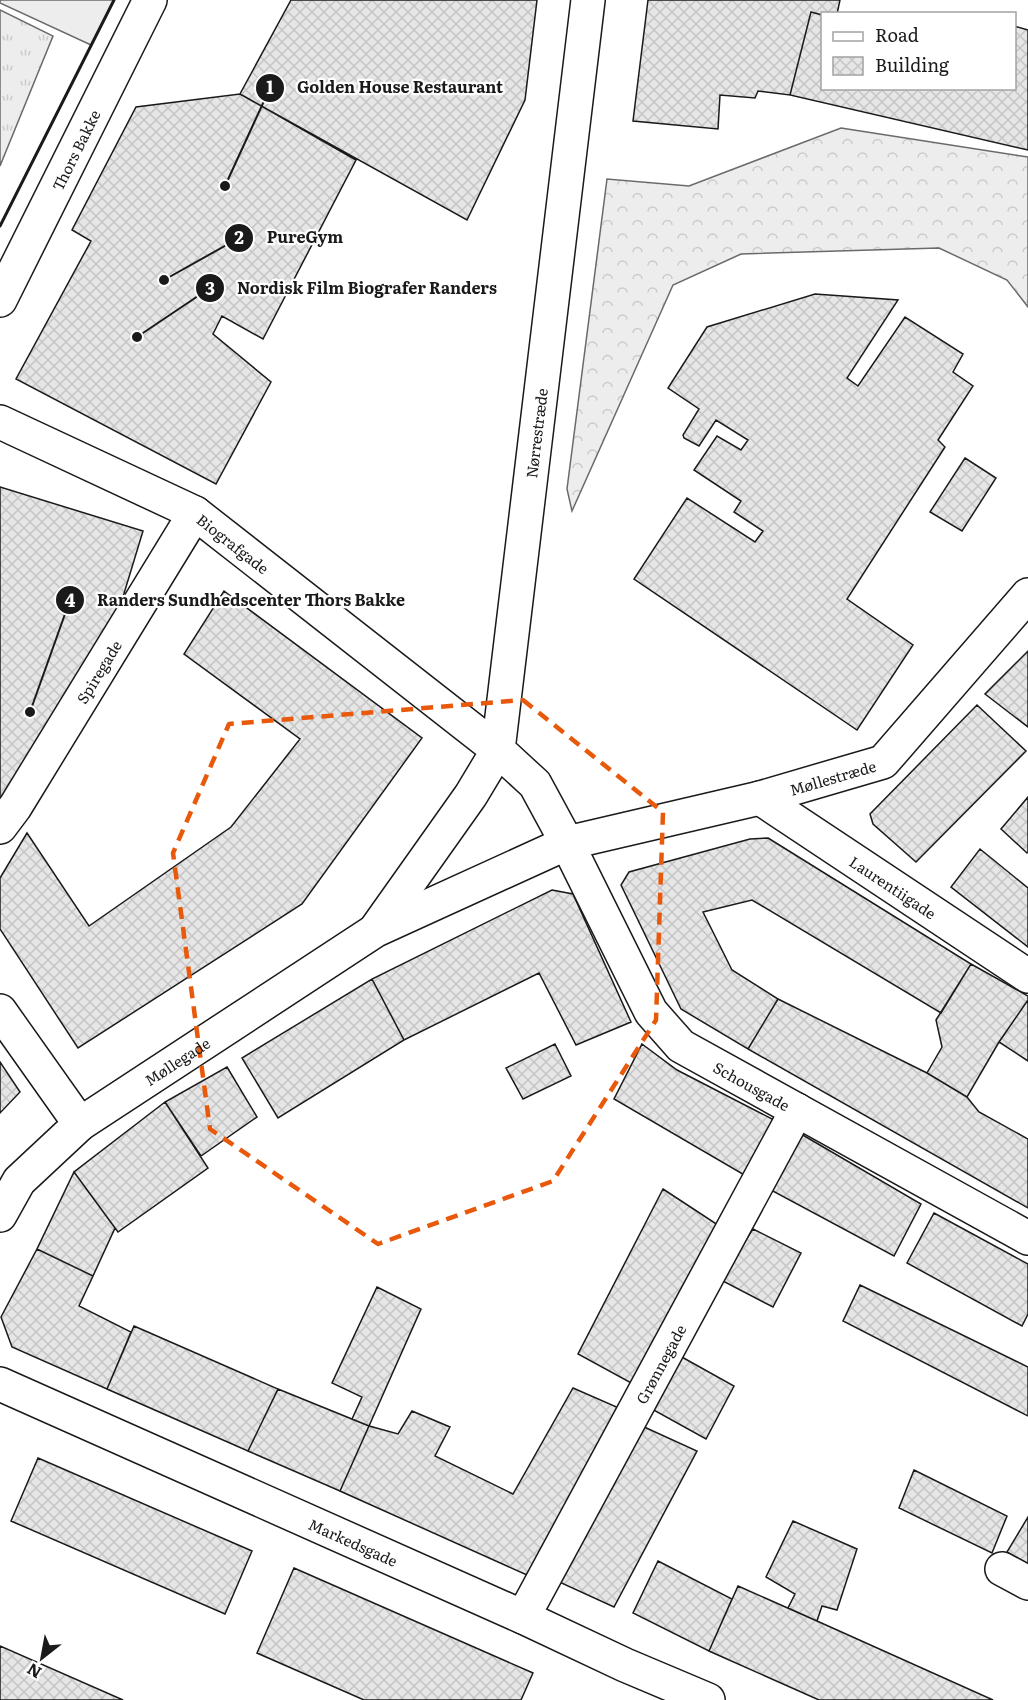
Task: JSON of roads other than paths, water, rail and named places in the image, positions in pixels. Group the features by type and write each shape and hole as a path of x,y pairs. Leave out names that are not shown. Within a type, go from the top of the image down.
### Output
{"street":[{"name":"Thors Bakke","path":"0,300 150,0"},
{"name":"Nørrestræde","path":"498,750 588,0"},
{"name":"Biografgade","path":"0,422 195,513 498,750"},
{"name":"Spiregade","path":"0,828 195,513"},
{"name":"Møllestræde","path":"567,843 760,798 883,762 1028,595"},
{"path":"498,750 535,784 567,843"},
{"name":"Møllegade","path":"376,930 471,795 498,750"},
{"name":"Laurentiigade","path":"760,798 1028,976"},
{"name":"Møllegade","path":"0,1215 19,1181 80,1124 376,930 567,843"},
{"name":"Schousgade","path":"567,843 651,1012 681,1046 1028,1238"},
{"path":"0,1011 80,1124"},
{"name":"Grønnegade","path":"523,1617 797,1110"},
{"name":"Markedsgade","path":"0,1384 523,1617 625,1665 708,1700"}],"place":[{"name":"Golden House Restaurant","path":"225,186"},
{"name":"PureGym","path":"164,280"},
{"name":"Nordisk Film Biografer Randers","path":"137,337"},
{"name":"Randers Sundhedscenter Thors Bakke","path":"30,712"}]}
